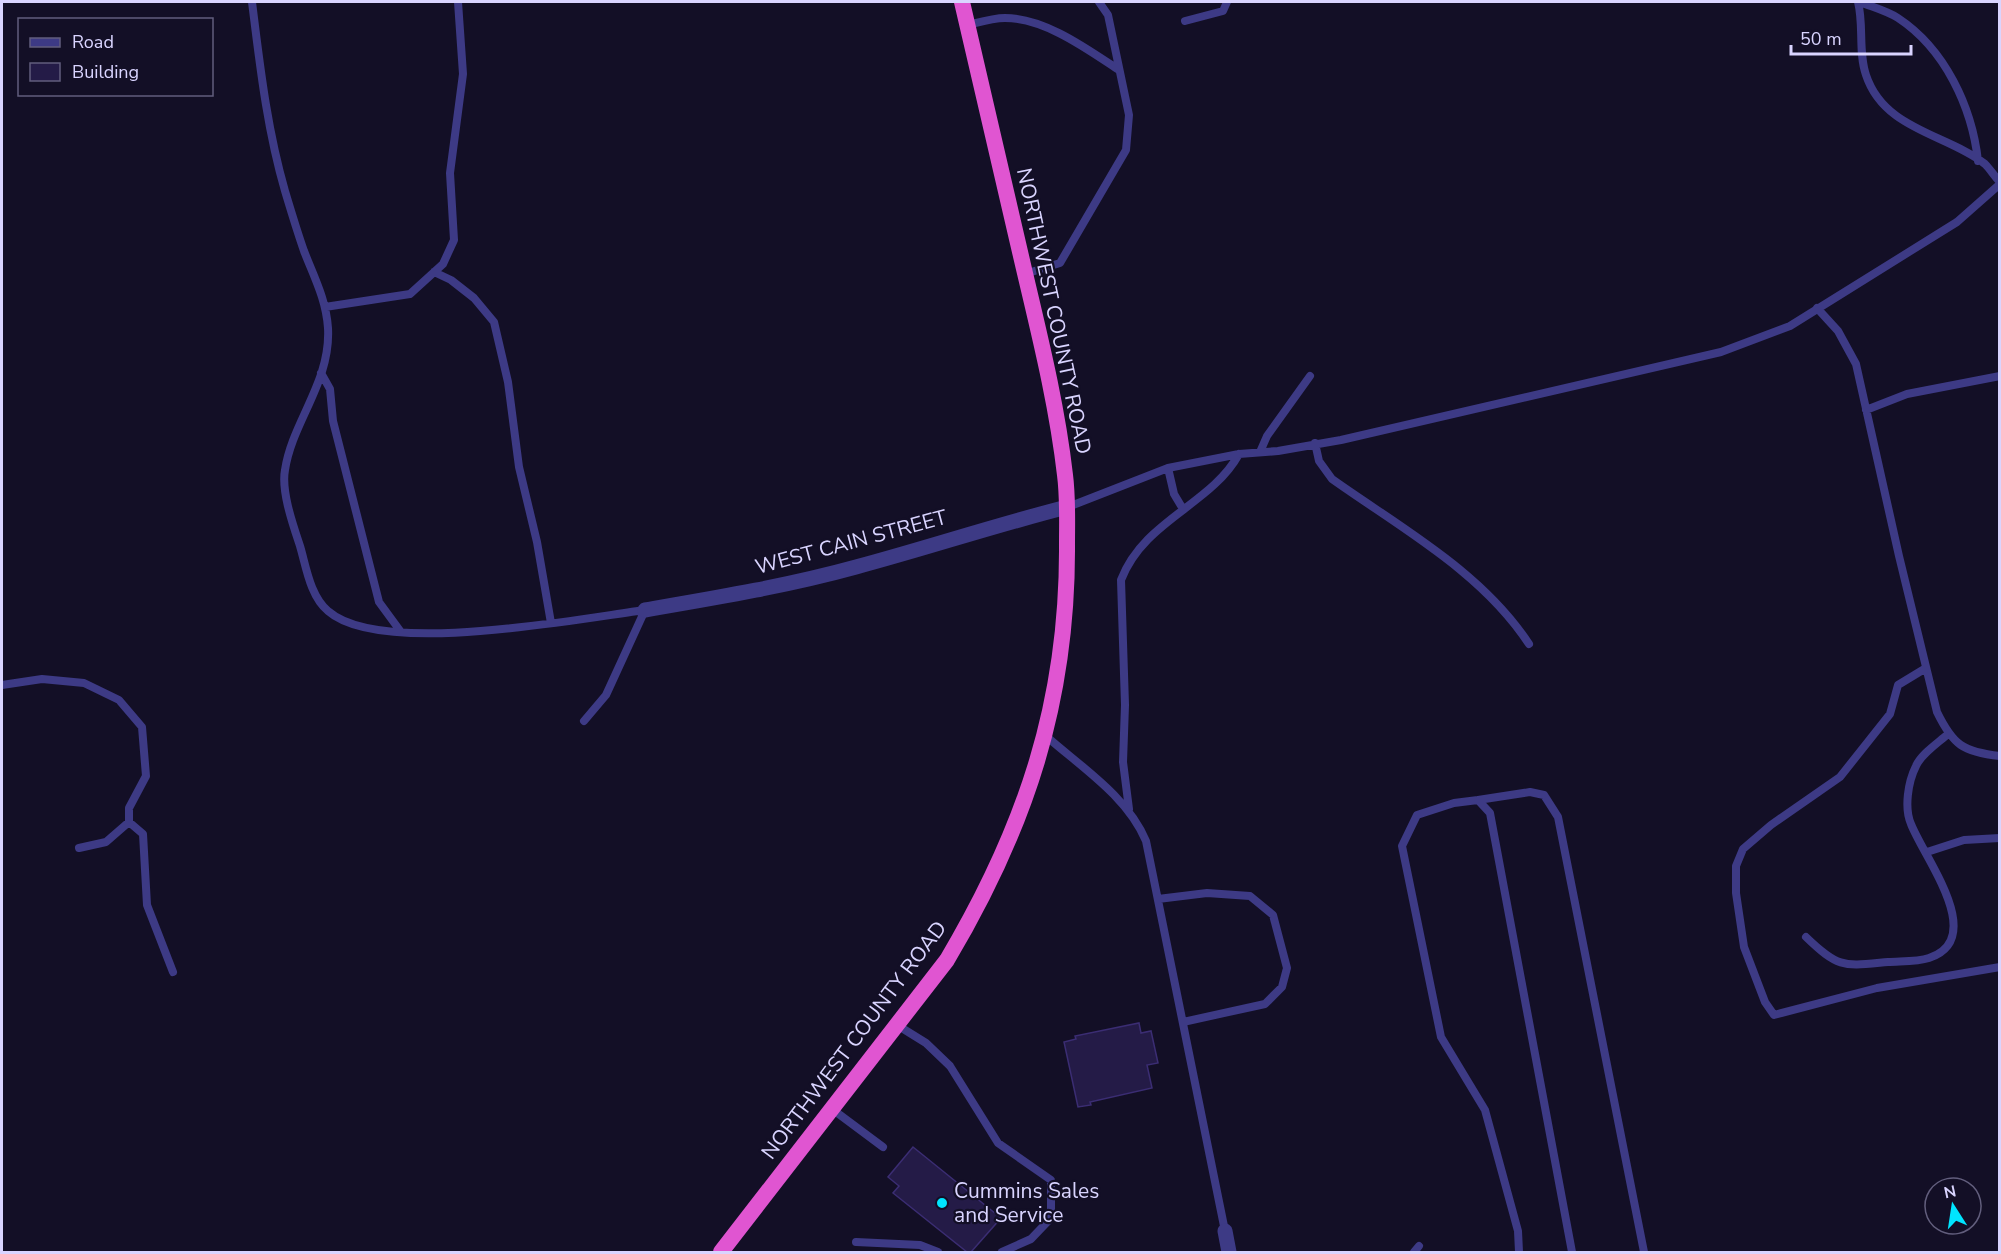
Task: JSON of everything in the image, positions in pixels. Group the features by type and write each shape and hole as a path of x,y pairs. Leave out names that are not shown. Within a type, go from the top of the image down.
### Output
{"highway":[{"name":"NORTHWEST COUNTY ROAD","path":"721,1252 947,960 990,884 1030,790 1046,736 1064,633 1068,587 1067,507 1055,405 962,2"}],"street":[{"name":"WEST CAIN STREET","path":"645,610 729,596 855,567 987,527 1067,507"},
{"path":"1224,1230 1229,1252"}],"lane":[{"path":"252,2 270,137 304,250 323,294 328,330 321,373 284,472 290,513 312,586 327,611 349,623 401,632 441,635 645,610"},
{"path":"325,307 410,294 444,264 454,240 450,173 464,74 458,2"},
{"path":"1025,274 1060,263 1126,150 1129,115 1108,15 1099,2"},
{"path":"1185,21 1223,11 1227,2"},
{"path":"1859,2 1898,18 1926,42 1962,96 1976,143 1978,161"},
{"path":"1067,507 1168,468 1239,454 1341,440 1721,352 1790,326 1957,222 2000,183 1985,165 1902,120 1875,92 1866,76 1863,64 1862,16 1859,2"},
{"path":"968,25 1006,18 1040,25 1083,46 1119,70"},
{"path":"434,272 451,280 474,298 494,322 508,382 519,467 537,542 551,623"},
{"path":"1817,308 1838,331 1856,364 1937,711 1948,734 1958,745 1976,753 2000,756"},
{"path":"321,373 330,389 333,421 379,602 401,632"},
{"path":"1260,452 1266,436 1310,376"},
{"path":"1866,410 1918,391 2000,376"},
{"path":"1315,443 1319,461 1332,478 1460,569 1514,620 1529,644"},
{"path":"1129,811 1123,762 1125,705 1121,580 1127,564 1158,528 1229,473 1239,454"},
{"path":"1168,468 1174,494 1183,508"},
{"path":"584,721 606,695 645,610"},
{"path":"1926,668 1898,685 1890,714 1840,777 1771,825 1743,849 1736,866 1736,875 1744,947 1765,1002 1774,1015 1876,988 2000,967"},
{"path":"2,686 42,679 84,682 119,700 142,727 146,776 129,808 129,822 106,842 80,848"},
{"path":"1806,937 1827,958 1846,966 1928,958 1950,945 1955,936 1953,917 1927,852 1910,824 1908,793 1916,765 1948,734"},
{"path":"1046,736 1129,811 1137,820 1146,841 1224,1230"},
{"path":"1519,1252 1518,1231 1485,1110 1441,1036 1402,846 1418,815 1454,803 1530,792 1544,795 1558,817 1644,1252"},
{"path":"1478,801 1490,813 1572,1252"},
{"path":"129,822 143,834 147,905 173,972"},
{"path":"1927,852 1964,840 2000,838"},
{"path":"1158,899 1207,893 1250,896 1273,915 1287,968 1282,987 1265,1004 1183,1022"},
{"path":"897,1025 927,1043 950,1066 998,1143 1051,1180 1051,1218 1031,1239 1002,1252"},
{"path":"832,1109 883,1147"},
{"path":"856,1242 920,1245 938,1252"}],"building":[{"path":"1139,1023 1141,1033 1151,1031 1158,1063 1147,1065 1152,1088 1090,1102 1091,1105 1078,1107 1064,1042 1076,1039 1075,1036"},
{"name":"Cummins Sales and Service","path":"913,1147 1001,1218 971,1252 967,1252 893,1193 899,1186 888,1177"}],"place":[{"name":"Cummins Sales and Service","path":"942,1203"}]}
